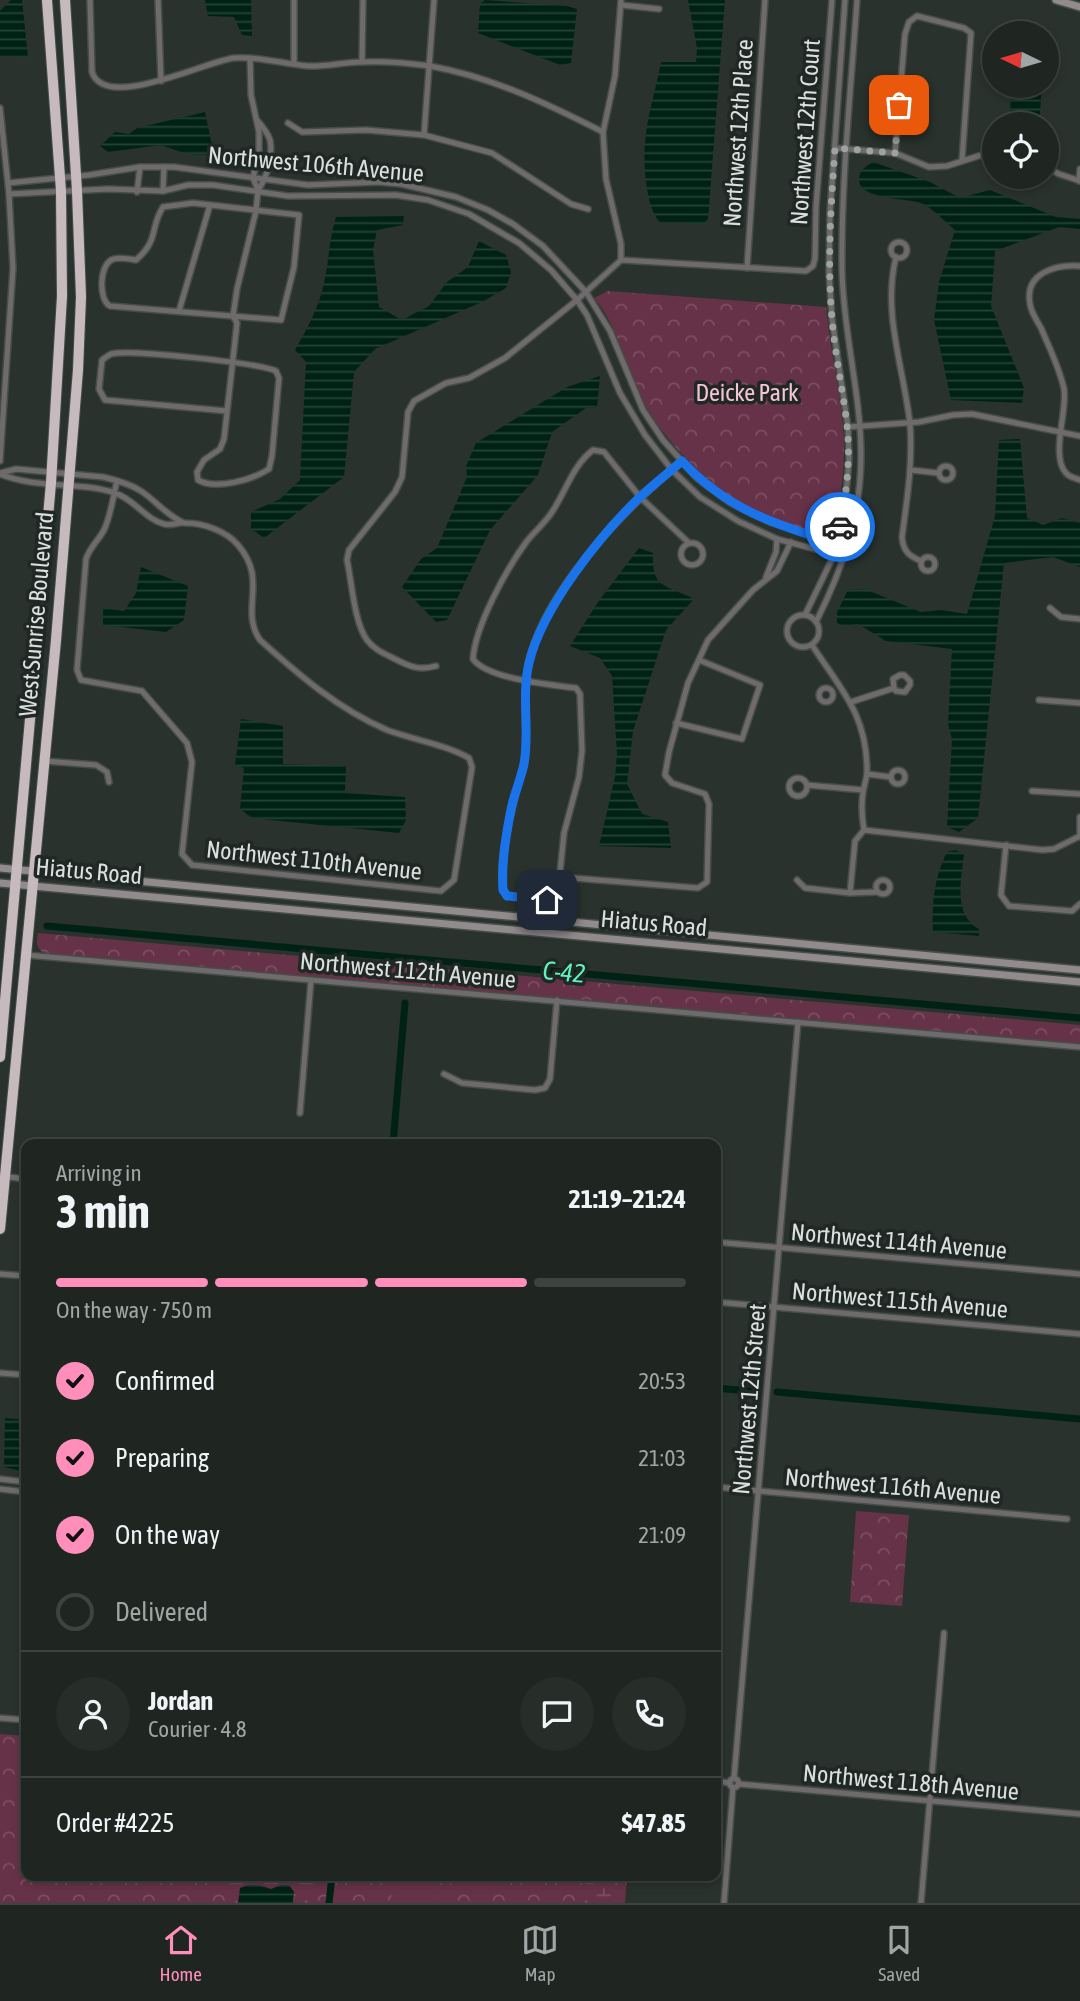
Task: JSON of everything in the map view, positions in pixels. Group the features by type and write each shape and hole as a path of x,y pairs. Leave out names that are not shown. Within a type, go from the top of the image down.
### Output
{"highway":[{"name":"West Sunrise Boulevard","path":"0,1057 4,953 15,884 51,478 62,296 61,191 47,0"},
{"name":"West Sunrise Boulevard","path":"0,1229 2,1176 33,886 78,370 81,297 65,0"}],"main road":[{"path":"1056,0 1080,7"},
{"name":"Hiatus Road","path":"0,868 1080,970"},
{"name":"Hiatus Road","path":"0,883 1080,982"}],"street":[{"path":"90,0 92,72 95,80 103,86 161,81 211,62 250,58 294,64 362,62 429,66 517,90 603,132"},
{"path":"158,0 161,81"},
{"path":"294,0 294,64"},
{"path":"362,62 363,0"},
{"path":"424,135 434,0"},
{"name":"Northwest 12th Place","path":"747,268 765,0"},
{"name":"Northwest 12th Court","path":"747,268 806,271 813,266 832,0"},
{"path":"805,615 833,554 846,495 849,459 848,428 835,343 829,272 845,0"},
{"path":"816,622 805,615 793,618 789,623 787,636 795,645 801,647 812,645 818,637 816,622 846,553 858,498 861,455 842,298 841,226 857,0"},
{"path":"621,260 621,244 606,178 603,132 615,75 621,3 659,9"},
{"path":"895,153 905,34 909,22 918,16 964,28 971,33 962,160"},
{"path":"227,411 105,400 99,389 102,360 111,354 233,362 276,371 279,378 269,468 243,480 205,484 198,480 197,472 199,466 220,449 225,439 227,411 233,362 237,323 233,316 256,211 258,190 253,178 259,151 259,132 253,115 250,58"},
{"path":"0,108 13,268 0,461"},
{"path":"253,115 269,137 265,180 258,190"},
{"path":"288,123 302,132 366,130 424,135 492,153 571,204 588,209"},
{"path":"835,148 895,153 929,167 947,166 982,154"},
{"name":"Northwest 106th Avenue","path":"8,183 76,177 140,167 164,167 307,185 379,182 401,184 456,197 488,209 543,246 586,292 610,331 643,410 663,440 706,486 731,503 770,522 836,543 846,553"},
{"path":"137,192 140,167"},
{"path":"163,191 164,167"},
{"path":"1059,173 1079,181 1080,169"},
{"name":"Northwest 106th Avenue","path":"9,194 108,188 137,192 163,191 188,185 213,185 288,196 396,195 447,206 491,225 519,243 551,270 577,300 597,333 620,393 645,435 672,470 700,497 738,522 777,539 833,554 846,553"},
{"path":"193,203 210,205 299,215 294,267 281,320 105,304 102,298 103,271 107,263 113,259 136,260 147,250 152,242 158,214 163,207 193,203"},
{"path":"179,311 210,205"},
{"path":"896,257 891,292 896,349 909,423 911,470 902,537 903,547 910,556 921,561"},
{"path":"436,666 421,670 378,650 367,640 359,623 347,560 349,550 396,490 402,477 408,412 414,401 446,383 469,378 505,358 577,300 621,260 747,268"},
{"path":"1080,266 1065,265 1046,270 1036,277 1031,286 1030,304 1064,391 1059,433 1061,465 1067,475 1080,480"},
{"path":"848,428 972,414 1080,436"},
{"path":"682,461 640,497 605,536 564,589 535,641 526,681 524,764 512,805 505,845 503,890 507,896 547,900 558,892 564,833 579,777 582,751 580,694 576,688 526,681 479,667 473,659 479,630 502,582 527,541 550,516 582,459 593,450 604,452 640,497 689,543 697,544 703,550 702,558 696,564 688,564 682,557 682,549 689,543"},
{"path":"0,473 16,469 51,478 68,486 114,493 133,501 162,523 183,523"},
{"path":"911,470 938,472"},
{"path":"0,473 14,480 51,478 69,473 117,481 139,490 164,513 183,523"},
{"path":"114,493 117,481"},
{"name":"Northwest 110th Avenue","path":"114,493 105,527 90,547 86,559 76,670 81,680 142,691 187,743 192,762 182,854 192,865 441,891 449,886 454,880 471,767 469,758 363,719 307,682 254,632 251,621 253,571 238,545 226,534 183,523"},
{"path":"765,580 776,552 777,539"},
{"path":"560,877 698,888 706,882 709,804 705,793 671,783 665,775 676,723 688,683 708,640 765,580 777,571 791,542"},
{"path":"1050,608 1061,617 1080,619"},
{"path":"812,645 838,687 851,702 863,730 867,774 863,790 864,830 855,841 850,893"},
{"path":"676,723 742,739 760,685 699,660"},
{"path":"832,691 838,687"},
{"path":"851,702 894,688"},
{"path":"1039,700 1080,703"},
{"path":"44,761 96,765 107,772 109,782"},
{"path":"867,774 891,777"},
{"path":"807,785 863,790"},
{"path":"1032,791 1080,794"},
{"path":"864,830 1043,850 1054,849 1080,836 1080,817"},
{"path":"1006,845 1001,895 1009,906 1072,911 1079,906"},
{"path":"797,880 805,888 850,893 877,892"},
{"name":"Northwest 112th Avenue","path":"26,955 1080,1047"},
{"path":"300,1113 311,980"},
{"path":"444,1074 462,1083 535,1090 545,1088 550,1079 557,1000"},
{"name":"Northwest 12th Street","path":"724,1903 798,1022"},
{"path":"2,1176 21,1178"},
{"name":"Northwest 114th Avenue","path":"721,1242 1080,1275"},
{"path":"0,1274 21,1276"},
{"name":"Northwest 115th Avenue","path":"721,1302 1080,1334"},
{"path":"0,1373 21,1375"},
{"path":"0,1479 21,1481"},
{"path":"11,1490 12,1480"},
{"name":"Northwest 116th Avenue","path":"721,1487 1067,1519"},
{"path":"0,1489 21,1491"},
{"path":"921,1903 943,1633"},
{"path":"0,1718 21,1720"},
{"name":"Northwest 118th Avenue","path":"721,1782 1080,1814"}],"green space":[{"name":"Deicke Park","path":"608,291 826,307 844,439 839,506 833,532 813,532 742,506 713,484 682,454 645,406 614,330 594,298"},
{"path":"38,933 1080,1025 1080,1044 45,954 37,945"},
{"path":"856,1511 909,1515 902,1606 850,1602"},
{"path":"0,1734 21,1736 21,1881 627,1881 625,1903 0,1903"},
{"path":"230,1881 313,1881 312,1903 293,1903 295,1897 258,1885 237,1897 238,1903 226,1903"},
{"path":"393,1881 436,1881 434,1903 391,1903"},
{"path":"451,1881 499,1881 498,1888 492,1893 457,1890"},
{"path":"586,1881 612,1881 614,1903 584,1903"}],"shaded area":[{"path":"11,0 22,0 28,57 0,56 0,11"},
{"path":"205,0 251,0 252,36 242,35 234,17 208,16"},
{"path":"485,0 577,9 571,63 560,65 478,33 480,4"},
{"path":"688,0 725,0 708,219 703,224 660,222 651,207 645,173 646,133 661,62 696,62 697,48"},
{"path":"1011,98 1041,98 1040,112 1010,112"},
{"path":"205,112 214,155 187,154 161,145 108,152 100,146 115,132 129,134 137,128"},
{"path":"873,162 930,182 960,198 990,190 1056,217 1080,219 1080,229 1059,227 995,251 991,306 1024,388 1022,403 951,400 934,320 939,282 955,230 921,203 884,197 866,190 859,178 864,168"},
{"path":"404,216 403,225 377,230 373,250 379,307 402,320 429,306 447,282 468,267 479,241 506,255 511,272 506,288 482,302 375,349 354,372 344,477 264,538 251,529 251,512 280,499 300,480 306,362 295,350 322,292 336,217"},
{"path":"600,376 597,408 586,408 552,432 538,475 490,530 447,620 436,622 402,587 421,559 437,548 467,477 466,466 476,443 567,387"},
{"path":"1020,439 1027,518 1043,525 1062,518 1080,523 1080,567 1053,557 1004,563 978,818 959,832 947,827 952,739 948,724 952,649 886,641 858,624 844,626 837,623 837,612 847,592 856,589 867,590 921,612 941,610 967,614 995,516 999,440"},
{"path":"639,548 653,553 655,574 663,585 694,599 666,630 633,731 627,784 642,814 668,822 671,848 599,846 615,777 617,754 612,676 600,658 570,646 598,602"},
{"path":"141,567 188,586 184,620 166,632 103,625 103,608 124,611 136,593"},
{"path":"241,719 283,726 283,764 346,766 345,793 405,797 406,820 399,833 252,818 240,809 244,768 235,765"},
{"path":"955,850 964,854 962,906 965,915 979,929 979,936 933,932 937,881 947,852"},
{"path":"5,1418 21,1420 21,1471 4,1467"},
{"path":"248,1885 271,1889 289,1885 294,1892 293,1903 238,1903 240,1888"}],"waterway":[{"name":"C-42","path":"47,926 1080,1018"},
{"path":"393,1139 405,1003"},
{"path":"721,1388 749,1391"},
{"path":"777,1392 1080,1419"},
{"path":"329,1903 331,1881"}],"way so far":[{"path":"840,527 849,459 848,428 834,337 829,272 835,148 895,153 899,105"}],"route":[{"path":"547,900 507,896 502,881 512,805 524,764 526,681 535,641 547,618 564,589 605,536 640,497 682,461 706,486 731,503 770,522 836,543 840,527"}]}
